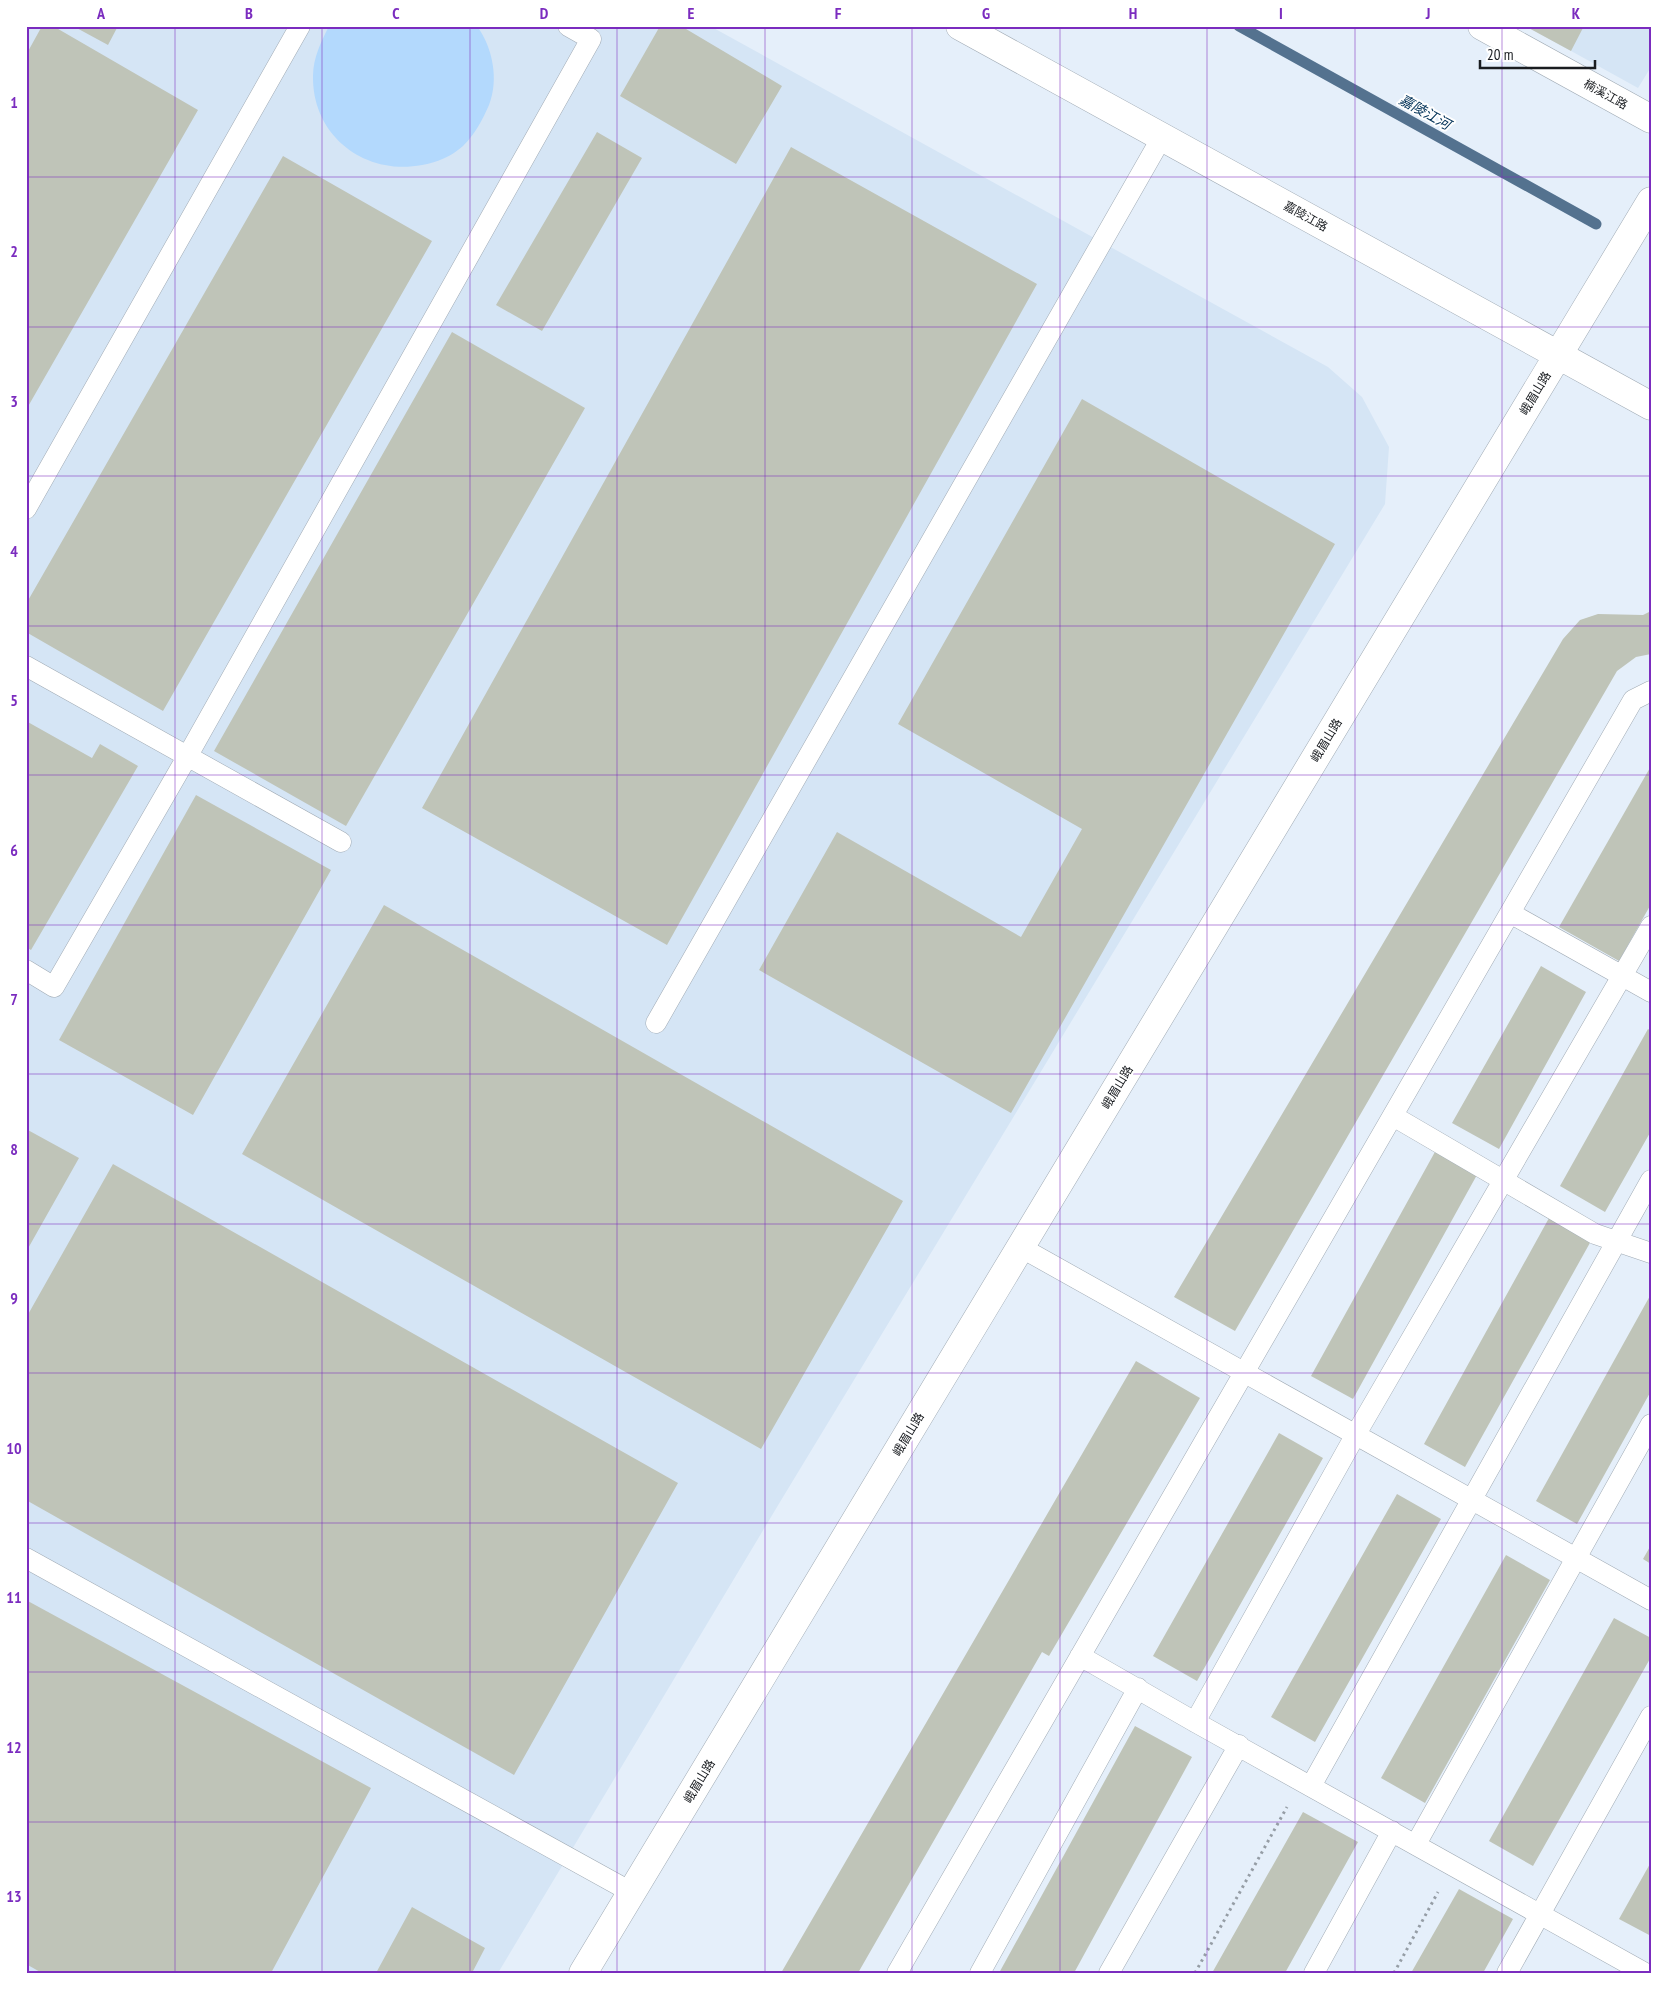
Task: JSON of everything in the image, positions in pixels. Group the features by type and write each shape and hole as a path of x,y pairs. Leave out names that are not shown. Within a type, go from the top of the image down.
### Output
{"street":[{"name":"嘉陵江路","path":"960,26 1651,406"},
{"name":"楠溪江路","path":"1482,26 1651,119"},
{"name":"峨眉山路","path":"583,1973 1651,201"}],"lane":[{"path":"26,509 300,26"},
{"path":"26,970 54,986 187,757 591,39 568,26"},
{"path":"656,1023 1162,137"},
{"path":"26,666 341,842"},
{"path":"897,1973 1632,700 1651,691"},
{"path":"1510,913 1651,992"},
{"path":"1195,1722 1356,1434 1651,926"},
{"path":"1393,1116 1595,1234 1651,1253"},
{"path":"1306,1783 1472,1498 1651,1180"},
{"path":"1020,1247 1472,1498 1651,1600"},
{"path":"1416,1844 1651,1424"},
{"path":"26,1558 631,1892"},
{"path":"1080,1656 1645,1973"},
{"path":"980,1973 1138,1688"},
{"path":"1507,1973 1651,1716"},
{"path":"1109,1973 1239,1745"},
{"path":"1314,1973 1392,1831"}],"path":[{"path":"1195,1973 1306,1783"},
{"path":"1394,1973 1453,1865"}],"shaded area":[{"path":"26,26 710,26 1328,367 1362,397 1389,447 1385,504 780,1502 498,1973 26,1973"},
{"path":"329,26 477,26 487,44 493,64 494,85 489,105 471,137 459,150 438,161 401,167 381,164 362,157 346,147 332,133 322,117 315,98 314,63 320,44"},
{"path":"1526,26 1651,26 1651,67 1638,88"}],"building":[{"path":"42,26 53,26 198,110 26,410 26,55"},
{"path":"73,26 118,26 108,45"},
{"path":"660,26 681,26 782,86 736,164 620,96"},
{"path":"1525,26 1584,26 1571,51"},
{"path":"597,132 642,158 542,331 496,305"},
{"path":"791,147 1037,284 667,945 422,808"},
{"path":"283,156 432,241 163,711 26,632 26,604"},
{"path":"452,332 585,408 346,826 214,751"},
{"path":"1082,399 1335,544 1011,1113 759,970 837,832 1021,937 1082,829 898,724"},
{"path":"1651,611 1651,654 1636,657 1617,671 1235,1331 1174,1297 1563,639 1580,620 1598,614 1643,615"},
{"path":"26,721 92,758 100,744 138,766 31,950 26,947"},
{"path":"1651,766 1651,904 1619,961 1559,927"},
{"path":"196,795 331,870 193,1115 59,1040"},
{"path":"384,905 903,1201 761,1449 242,1154"},
{"path":"1541,966 1586,992 1499,1149 1452,1123"},
{"path":"1648,1029 1651,1031 1651,1131 1605,1212 1560,1186"},
{"path":"26,1129 79,1158 26,1252"},
{"path":"1436,1150 1478,1173 1353,1399 1311,1376"},
{"path":"113,1164 678,1483 514,1775 26,1500 26,1318"},
{"path":"1549,1218 1591,1241 1465,1467 1424,1444"},
{"path":"1651,1294 1651,1391 1577,1524 1536,1501"},
{"path":"1136,1361 1200,1398 1049,1656 1042,1652 858,1973 781,1973"},
{"path":"1279,1433 1323,1458 1197,1681 1153,1656"},
{"path":"1397,1494 1441,1519 1315,1742 1271,1717"},
{"path":"1651,1545 1651,1564 1643,1559"},
{"path":"1506,1555 1550,1580 1425,1803 1381,1778"},
{"path":"26,1600 371,1788 271,1973 42,1973 26,1964"},
{"path":"1614,1618 1651,1638 1651,1657 1533,1866 1489,1841"},
{"path":"1135,1726 1192,1757 1074,1973 999,1973"},
{"path":"1303,1812 1358,1842 1285,1973 1212,1973"},
{"path":"1651,1862 1651,1936 1619,1919"},
{"path":"1459,1889 1513,1919 1483,1973 1411,1973"},
{"path":"412,1907 485,1948 472,1973 376,1973"}],"waterway":[{"name":"嘉陵江河","path":"1239,26 1596,224"}]}
